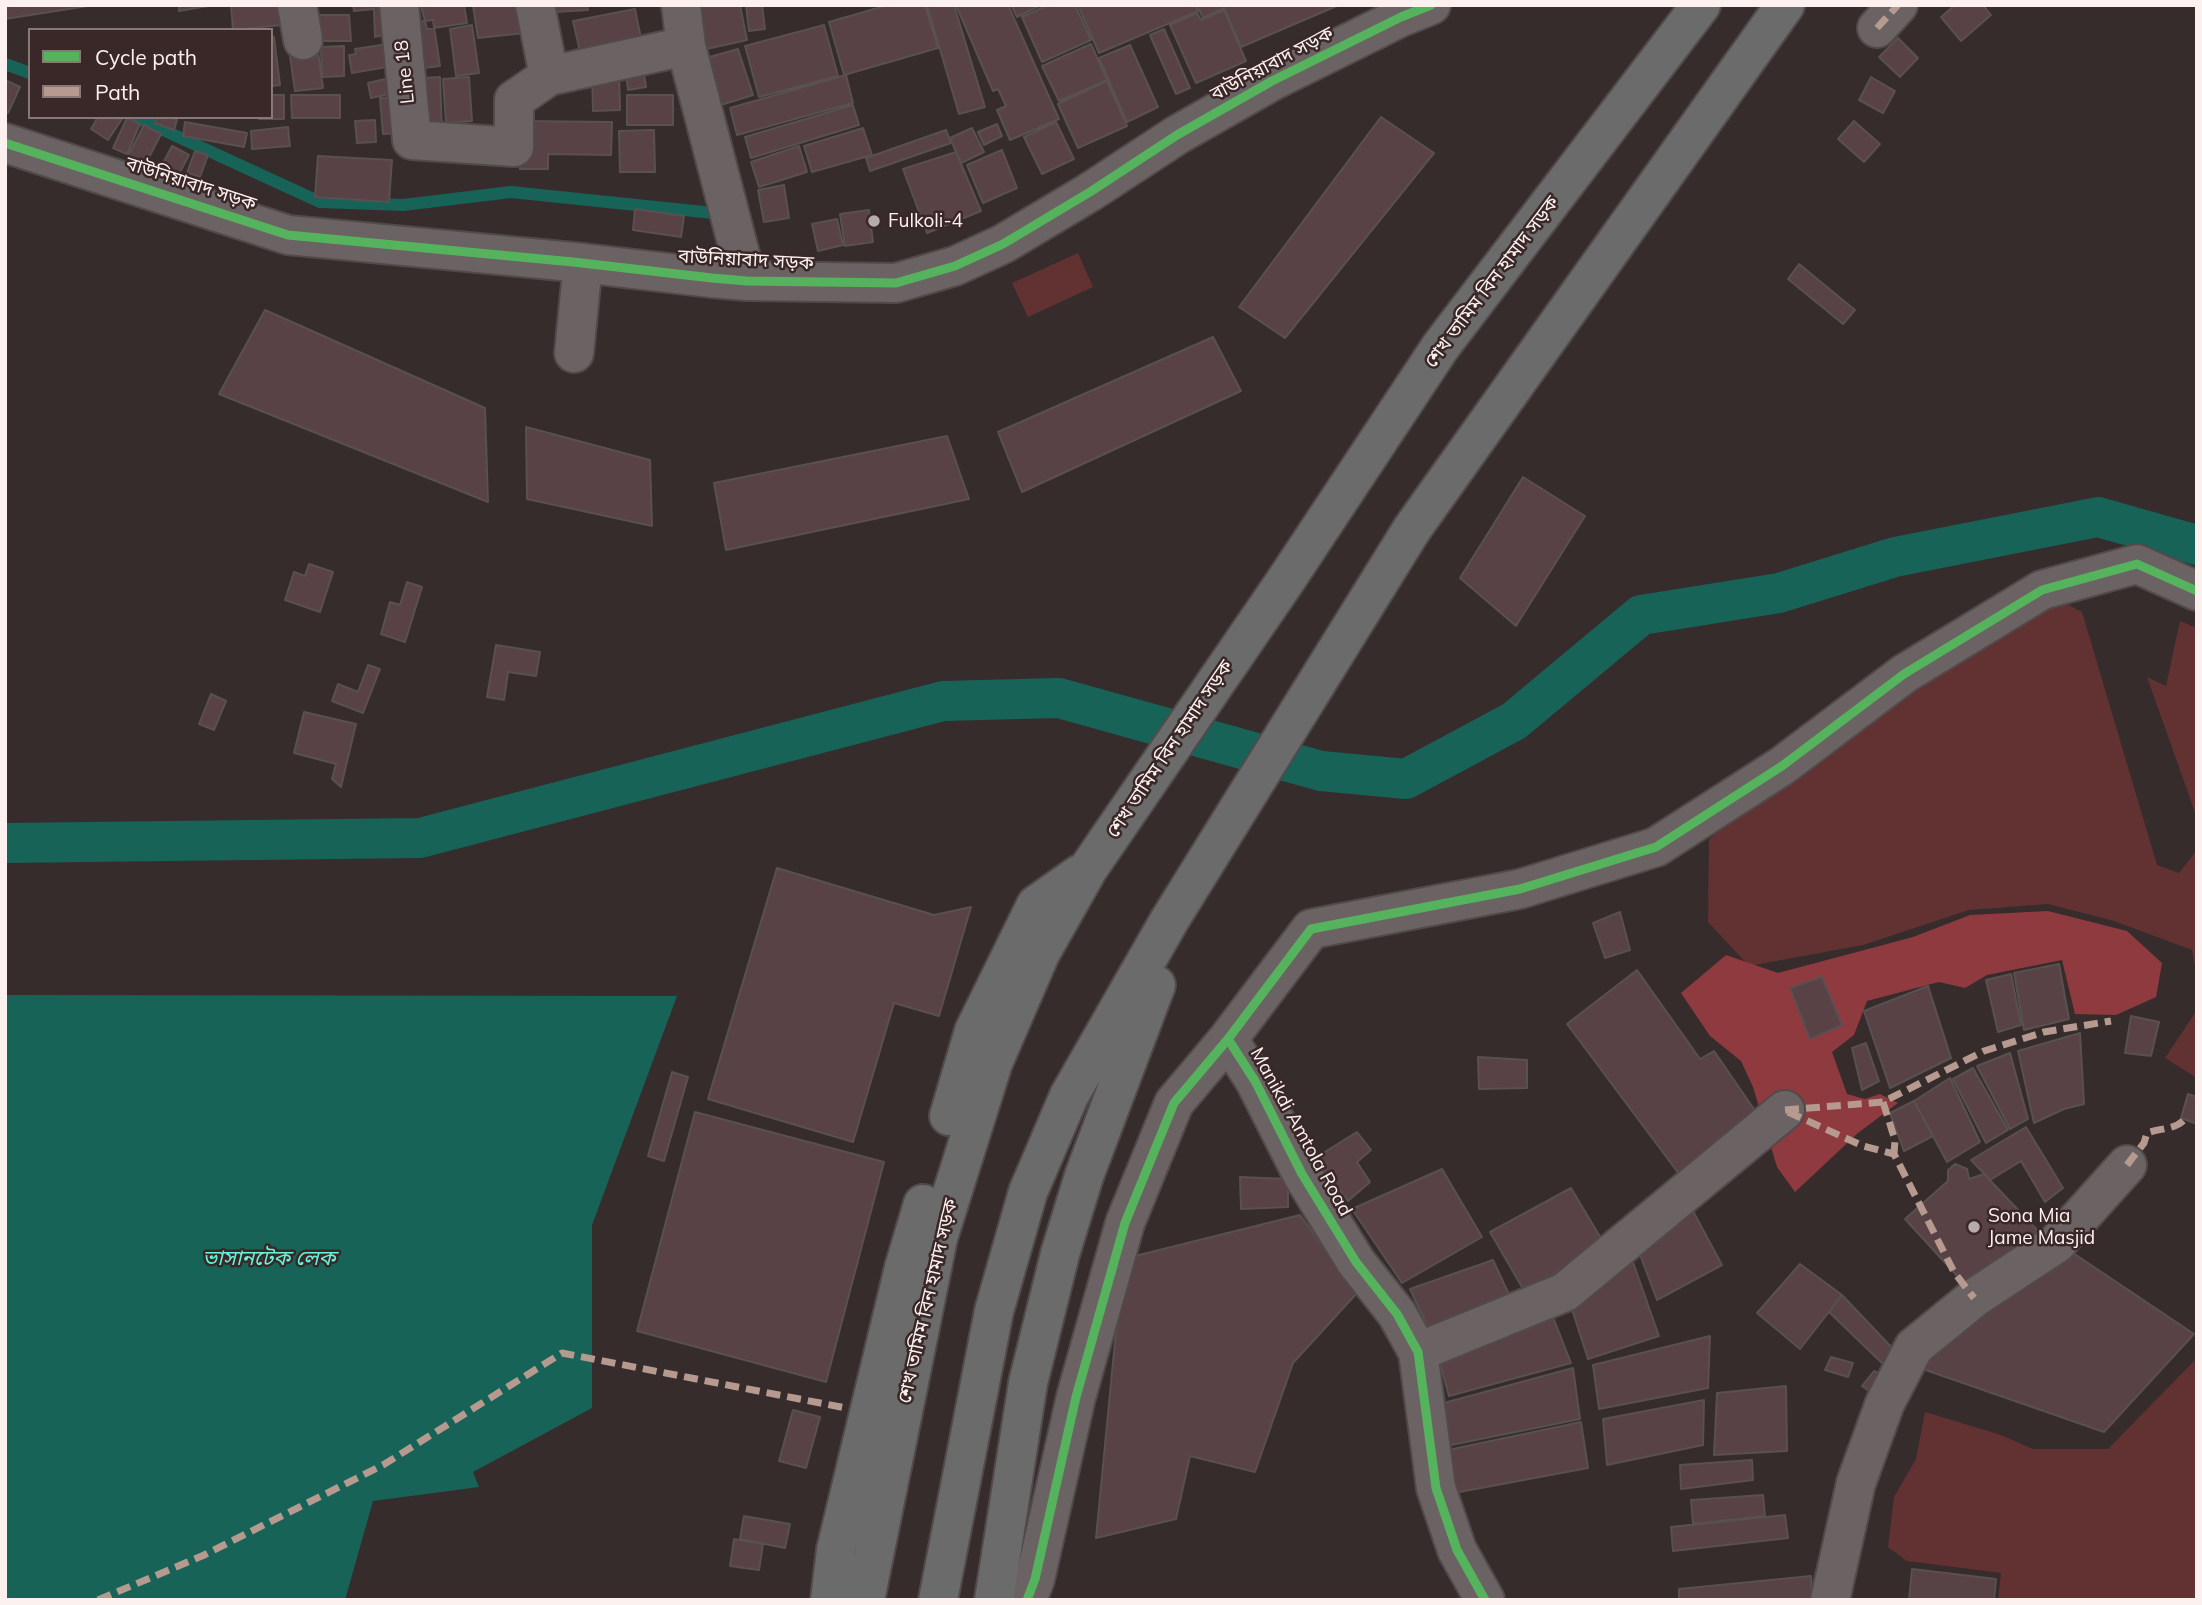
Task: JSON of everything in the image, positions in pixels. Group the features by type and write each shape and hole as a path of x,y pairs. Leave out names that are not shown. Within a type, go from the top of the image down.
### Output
{"main road":[{"name":"শেখ তামিম বিন হামাদ সড়ক","path":"865,1600 938,1238 993,1063 1040,954 1088,869 1286,580 1441,346 1701,5"},
{"path":"938,1600 994,1311 1028,1192 1069,1096 1169,921 1412,529 1785,5"},
{"path":"830,1600 836,1550 904,1268 974,1031 1036,905 1088,869"},
{"path":"994,1600 1028,1383 1060,1254 1084,1175 1161,973 1169,921"}],"street":[{"name":"Line 18","path":"399,5 412,140 514,147 514,100 549,76"},
{"path":"535,5 549,76 686,46"},
{"path":"681,5 686,46 747,281"},
{"name":"বাউনিয়াবাদ সড়ক","path":"5,143 288,235 747,281 896,283 956,266 1003,244 1090,192 1177,135 1272,81 1409,9"},
{"path":"574,353 583,263"},
{"path":"1228,1039 1311,929 1520,889 1656,847 1782,766 1904,674 2042,590 2137,564 2197,591"},
{"name":"Manikdi Amtola Road","path":"1027,1600 1035,1579 1076,1397 1125,1223 1174,1103 1228,1039 1255,1081 1309,1185 1356,1262 1397,1314 1418,1352 1436,1488 1457,1550 1485,1600"},
{"path":"1418,1352 1565,1292 1785,1110"},
{"path":"1830,1600 1856,1483 1885,1403 1914,1348 1974,1298 2056,1244 2127,1165"}],"shaded area":[{"path":"1078,253 1093,287 1028,317 1012,283"},
{"path":"2061,601 2082,612 2157,865 2179,873 2197,850 2197,977 2192,950 2114,921 2048,904 1969,910 1863,945 1749,966 1708,922 1709,839 1904,687"},
{"path":"2180,621 2197,628 2197,818 2147,677 2166,686"},
{"path":"2048,911 2127,931 2162,963 2156,997 2116,1015 2075,1014 2062,960 1987,975 1965,988 1939,982 1867,1001 1854,1035 1832,1052 1847,1094 1865,1099 1880,1094 1898,1103 1858,1133 1795,1192 1777,1167 1753,1087 1741,1061 1710,1036 1681,993 1726,955 1778,973 1913,937 1970,915"},
{"path":"2197,1010 2197,1078 2165,1058"},
{"path":"2197,1358 2197,1600 1998,1600 2001,1573 1907,1561 1888,1547 1894,1497 1916,1459 1925,1412 2001,1435 2033,1449 2108,1449"}],"water":[{"name":"ভাসানটেক লেক","path":"5,995 677,996 592,1225 592,1408 473,1472 479,1487 373,1501 345,1600 5,1600"}],"building":[{"path":"5,5 94,5 5,19"},
{"path":"179,5 214,5 179,11"},
{"path":"231,5 280,5 282,25 233,28"},
{"path":"353,5 398,5 402,30 375,37 374,9 354,11"},
{"path":"421,5 464,5 467,23 427,29"},
{"path":"530,5 534,32 478,38 473,6"},
{"path":"539,5 587,5 588,10 539,13"},
{"path":"693,5 740,5 747,40 702,50"},
{"path":"746,5 762,5 765,29 749,31"},
{"path":"888,5 925,5 938,48 844,75 829,22"},
{"path":"927,5 954,5 985,107 959,114"},
{"path":"956,5 1008,5 1059,119 1010,140 997,110 1006,106 998,89 993,91"},
{"path":"1011,5 1041,5 1017,17"},
{"path":"1048,5 1075,5 1091,40 1042,62 1022,17"},
{"path":"1078,5 1195,5 1198,11 1099,53"},
{"path":"1197,5 1339,5 1241,47 1224,8 1203,18"},
{"path":"1955,5 1983,5 1991,15 1961,41 1941,17"},
{"path":"635,9 644,53 583,65 573,21"},
{"path":"1224,10 1246,61 1196,83 1170,25 1197,13 1201,20"},
{"path":"312,15 349,15 351,41 313,41"},
{"path":"433,20 440,66 415,69 409,23"},
{"path":"472,25 479,73 456,76 450,29"},
{"path":"824,25 838,76 759,97 745,46"},
{"path":"1164,29 1190,88 1176,94 1150,35"},
{"path":"315,31 323,88 295,91 287,35"},
{"path":"273,37 274,37 280,85 273,86"},
{"path":"1898,38 1918,58 1900,77 1879,57"},
{"path":"395,43 398,65 352,73 349,55 356,54 355,49"},
{"path":"1091,44 1107,80 1059,101 1042,66"},
{"path":"1130,45 1158,107 1127,122 1099,58"},
{"path":"344,46 344,76 322,77 321,47"},
{"path":"738,49 753,95 721,105 706,58"},
{"path":"642,63 646,87 628,90 625,66"},
{"path":"592,72 619,72 620,110 593,111"},
{"path":"403,75 406,90 371,98 368,83"},
{"path":"846,75 853,103 737,135 730,108"},
{"path":"440,77 442,133 413,135 410,79"},
{"path":"469,77 472,121 446,123 443,79"},
{"path":"1871,77 1895,91 1883,113 1859,100"},
{"path":"5,80 20,87 8,113 5,112"},
{"path":"1107,81 1127,126 1078,148 1058,104"},
{"path":"273,95 284,95 284,119 273,119"},
{"path":"291,95 340,95 340,118 292,118"},
{"path":"627,95 673,95 673,125 627,125"},
{"path":"407,96 409,132 383,134 380,98"},
{"path":"853,105 859,125 751,158 745,137"},
{"path":"1381,117 1434,153 1285,338 1239,307"},
{"path":"97,119 122,119 108,140 91,129"},
{"path":"127,119 140,124 127,154 113,148"},
{"path":"156,119 177,120 174,130 155,123"},
{"path":"375,120 376,142 357,143 355,121"},
{"path":"521,121 612,122 611,155 548,154 548,169 520,169"},
{"path":"1854,121 1880,144 1864,162 1838,139"},
{"path":"185,122 247,133 244,147 183,136"},
{"path":"1056,122 1074,159 1042,174 1024,137"},
{"path":"997,124 1002,136 984,145 978,132"},
{"path":"144,125 161,134 143,169 126,160"},
{"path":"288,127 290,146 252,149 251,131"},
{"path":"863,128 872,155 812,172 804,146"},
{"path":"972,128 984,152 961,163 950,138"},
{"path":"654,130 655,172 620,172 619,131"},
{"path":"946,130 951,143 870,171 866,158"},
{"path":"172,146 189,155 179,174 162,165"},
{"path":"799,146 807,172 759,187 751,162"},
{"path":"1002,150 1017,188 983,203 967,165"},
{"path":"195,151 208,155 200,177 187,173"},
{"path":"956,152 981,211 927,233 903,169"},
{"path":"318,156 392,160 389,202 315,197"},
{"path":"784,185 789,218 764,222 758,190"},
{"path":"635,209 684,216 681,237 633,230"},
{"path":"869,210 873,242 845,246 840,214"},
{"path":"837,219 843,245 818,251 812,224"},
{"path":"1799,264 1855,310 1843,324 1788,279"},
{"path":"265,310 485,408 488,502 219,394"},
{"path":"1213,337 1241,391 1022,492 998,432"},
{"path":"526,427 650,460 652,526 527,499"},
{"path":"947,436 969,499 726,550 714,483"},
{"path":"1523,477 1585,516 1516,626 1460,578"},
{"path":"309,564 333,572 320,612 285,600 294,572 305,576"},
{"path":"407,582 422,587 405,642 381,634 390,602 400,605"},
{"path":"496,645 540,652 536,676 508,672 504,700 487,697"},
{"path":"368,665 380,669 363,713 332,701 338,684 358,692"},
{"path":"211,694 226,701 214,730 199,724"},
{"path":"304,712 356,724 341,787 332,779 336,764 294,753"},
{"path":"777,868 934,915 971,907 939,1016 894,1003 853,1142 708,1099"},
{"path":"1620,912 1630,950 1605,958 1593,923"},
{"path":"2059,964 2069,1019 2024,1030 2014,973"},
{"path":"1637,970 1700,1059 1714,1051 1760,1118 1682,1178 1567,1024"},
{"path":"2011,974 2021,1025 1998,1032 1986,980"},
{"path":"1822,977 1842,1025 1810,1039 1790,988"},
{"path":"1928,986 1951,1058 1890,1088 1864,1011"},
{"path":"2131,1016 2159,1022 2151,1056 2125,1053"},
{"path":"2080,1033 2084,1104 2064,1109 2034,1123 2018,1051"},
{"path":"1866,1043 1879,1081 1862,1090 1852,1048"},
{"path":"2010,1053 2028,1119 2010,1129 1977,1066"},
{"path":"1478,1057 1527,1060 1527,1088 1479,1089"},
{"path":"1973,1068 2008,1130 1986,1143 1953,1079"},
{"path":"672,1072 688,1077 664,1161 648,1156"},
{"path":"1950,1078 1980,1142 1947,1162 1914,1101"},
{"path":"2188,1094 2197,1097 2197,1124 2181,1118"},
{"path":"1914,1101 1933,1136 1904,1151 1890,1113"},
{"path":"695,1112 884,1162 826,1382 637,1331"},
{"path":"2026,1127 2063,1188 2045,1202 2021,1161 1990,1180 1971,1160"},
{"path":"1357,1132 1371,1150 1357,1162 1370,1182 1348,1201 1315,1158"},
{"name":"Sona Mia Jame Masjid","path":"1955,1164 1967,1169 1969,1179 1984,1174 2042,1235 1971,1291 1905,1219 1948,1181 1948,1170"},
{"path":"1442,1169 1482,1237 1402,1283 1352,1209"},
{"path":"1240,1177 1288,1179 1288,1207 1241,1209"},
{"path":"1571,1188 1602,1240 1526,1294 1490,1232"},
{"path":"1693,1211 1722,1265 1657,1300 1636,1244"},
{"path":"1300,1215 1357,1293 1293,1363 1255,1472 1190,1456 1176,1519 1096,1538 1123,1259"},
{"path":"1628,1248 1659,1336 1588,1359 1568,1297"},
{"path":"2073,1253 2194,1334 2104,1432 1917,1367 1994,1296"},
{"path":"1493,1260 1513,1303 1432,1336 1410,1289"},
{"path":"1800,1264 1842,1295 1800,1349 1757,1313"},
{"path":"1842,1295 1896,1352 1884,1365 1829,1312"},
{"path":"1551,1312 1571,1363 1449,1396 1438,1356"},
{"path":"1710,1336 1708,1388 1599,1409 1593,1365"},
{"path":"1831,1357 1853,1363 1848,1377 1825,1370"},
{"path":"1573,1368 1580,1419 1446,1446 1444,1403"},
{"path":"1874,1371 1884,1376 1873,1394 1862,1386"},
{"path":"1786,1386 1787,1451 1714,1455 1717,1393"},
{"path":"1704,1400 1703,1445 1607,1465 1603,1419"},
{"path":"793,1410 820,1417 806,1468 779,1461"},
{"path":"1581,1422 1588,1468 1454,1493 1448,1450"},
{"path":"1752,1460 1753,1480 1681,1489 1680,1465"},
{"path":"1763,1495 1765,1516 1693,1524 1691,1500"},
{"path":"1785,1515 1788,1538 1673,1551 1671,1527"},
{"path":"744,1516 790,1524 785,1548 740,1539"},
{"path":"734,1539 763,1544 759,1570 730,1566"},
{"path":"1912,1569 1996,1579 1994,1600 1909,1600"},
{"path":"1811,1576 1812,1600 1679,1600 1679,1589"}],"waterway":[{"path":"5,64 28,72"},
{"path":"139,119 320,202 403,205 511,192 723,214"},
{"path":"5,843 420,838 943,701 1059,698 1321,771 1406,779 1514,721 1641,615 1779,593 1895,557 2098,517 2197,545"}],"marked path":[{"path":"1877,28 1898,5"},
{"path":"1785,1110 1883,1102 1984,1051 2044,1032 2111,1021"},
{"path":"1883,1102 1895,1140 1894,1154"},
{"path":"1788,1112 1863,1146 1894,1154 1954,1272 1974,1298"},
{"path":"2127,1165 2144,1143 2147,1133 2171,1127 2184,1120"},
{"path":"98,1600 202,1556 383,1465 562,1353 846,1408"}],"cycle path":[{"path":"5,143 288,235 747,281 896,283 955,266 1003,244 1090,192 1177,135 1272,81 1401,17 1431,5"},
{"path":"1228,1039 1311,929 1520,889 1656,847 1782,766 1904,674 2042,590 2137,564 2197,591"},
{"path":"1027,1600 1035,1579 1076,1397 1125,1223 1174,1103 1228,1039 1255,1081 1302,1174 1356,1262 1397,1314 1418,1352 1436,1488 1457,1550 1485,1600"}],"place":[{"name":"Fulkoli-4","path":"874,221"},
{"name":"Sona Mia Jame Masjid","path":"1974,1227"}]}
